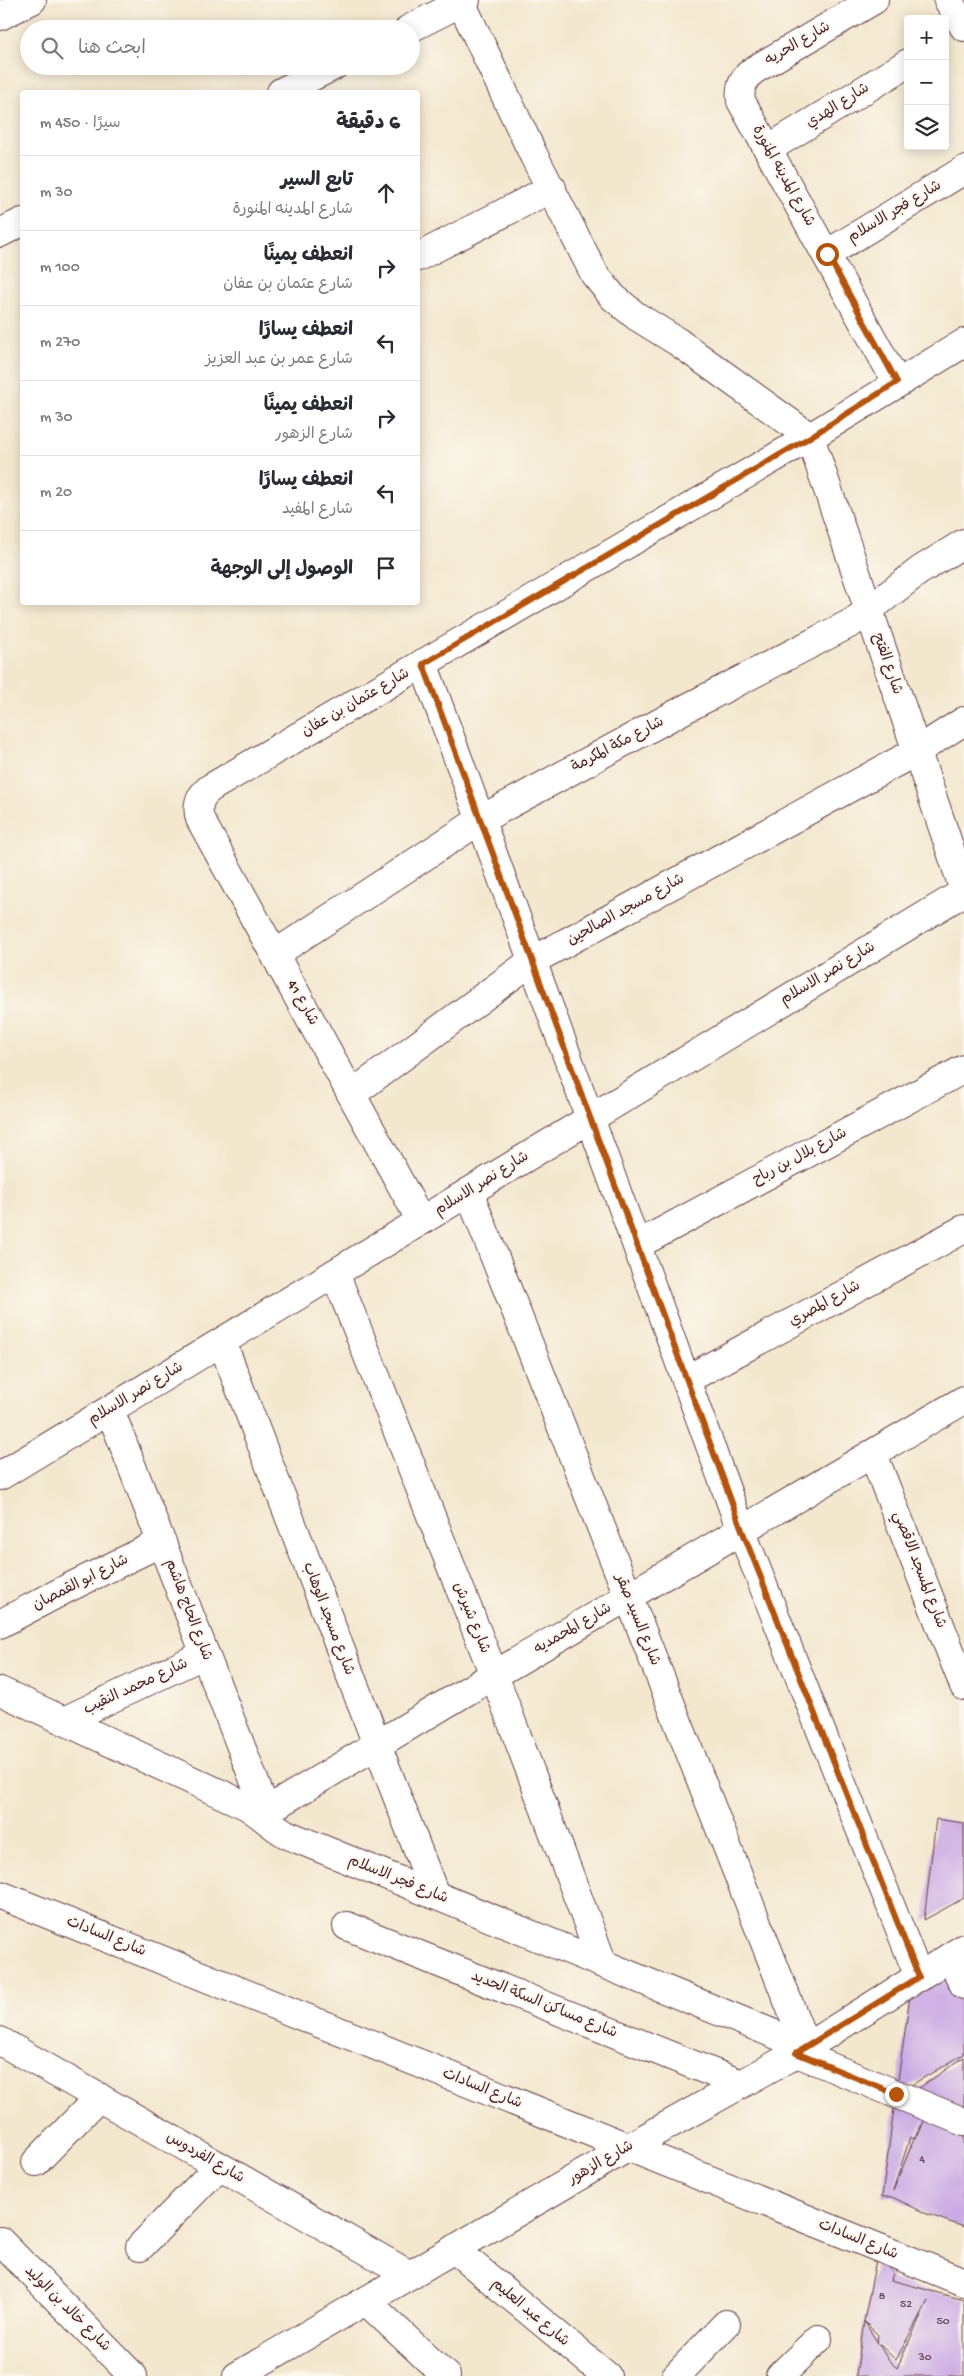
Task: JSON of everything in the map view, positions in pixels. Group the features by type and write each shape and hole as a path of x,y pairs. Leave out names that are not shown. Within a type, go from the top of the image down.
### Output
{"street":[{"path":"0,16 32,0"},
{"name":"شارع الحريه","path":"741,101 741,87 748,74 874,0"},
{"path":"948,0 964,27 949,36"},
{"path":"420,23 463,1 594,275 613,297 636,316 678,342 810,437"},
{"name":"شارع الهدي","path":"768,149 904,65"},
{"path":"286,90 316,75"},
{"name":"شارع المدينه المنورة","path":"741,101 897,382"},
{"name":"شارع فجر الاسلام","path":"827,254 964,170"},
{"path":"420,256 552,188"},
{"path":"0,233 20,223"},
{"name":"شارع عثمان بن عفان","path":"212,787 810,437 897,382 964,343"},
{"name":"شارع الفتح","path":"810,437 964,891"},
{"name":"شارع مكة المكرمة","path":"275,954 480,820 685,709 834,633 869,612 919,571 964,543"},
{"path":"423,664 742,1530 919,1977"},
{"name":"شارع مسجد الصالحين","path":"352,1094 532,961 917,751 964,722"},
{"name":"شارع 41","path":"212,787 201,797 198,812 200,819 421,1221"},
{"name":"شارع نصر الاسلام","path":"0,1476 964,891"},
{"name":"شارع بلال بن رباح","path":"636,1245 964,1069"},
{"name":"شارع السيد صقر","path":"469,1192 628,1597 801,2050"},
{"name":"شارع المصري","path":"686,1380 964,1229"},
{"name":"شارع شيرش","path":"335,1273 494,1675 604,1964"},
{"name":"شارع مسجد الوهاب","path":"222,1342 435,1896"},
{"name":"شارع المحمديه","path":"264,1812 964,1400"},
{"name":"شارع الحاج هاشم","path":"110,1410 264,1812"},
{"name":"شارع المسجد الاقصي","path":"873,1454 964,1686"},
{"name":"شارع ابو القمصان","path":"0,1624 162,1542"},
{"name":"شارع محمد النقيب","path":"66,1720 205,1654"},
{"name":"شارع فجر الاسلام","path":"0,1691 264,1812 277,1829 288,1835 604,1964 964,2122"},
{"name":"شارع السادات","path":"0,1894 627,2148 964,2282"},
{"name":"شارع مساكن السكة الحديد","path":"347,1926 741,2084"},
{"path":"957,1953 964,1985"},
{"name":"شارع الزهور","path":"237,2376 270,2369 366,2300 627,2148 801,2050 957,1953"},
{"name":"شارع الفردوس","path":"0,2041 410,2275"},
{"path":"36,2162 99,2097"},
{"path":"140,2247 219,2166"},
{"name":"شارع خالد بن الوليد","path":"0,2241 133,2376"},
{"name":"شارع عبد العليم","path":"454,2249 607,2376"},
{"path":"366,2300 446,2376"},
{"path":"676,2376 726,2324"},
{"path":"780,2376 818,2339"}],"building":[{"path":"936,1819 964,1823 964,1898 924,1920"},
{"path":"947,1964 964,1992 964,2054 896,2094 911,1989"},
{"path":"964,2057 964,2120 912,2093"},
{"path":"896,2094 964,2130 964,2227 927,2214 892,2197 882,2197","holes":["927,2114 917,2138 914,2139","910,2137 914,2139 893,2191"]},
{"path":"877,2255 893,2273 891,2280 964,2300 964,2376 856,2376 864,2321","holes":["928,2300 897,2368 889,2361 878,2343 896,2360","864,2321 878,2335 877,2342 876,2340"]}],"route":[{"path":"827,254 897,382 810,437 423,664 742,1530 919,1977 796,2053 896,2094"}]}
